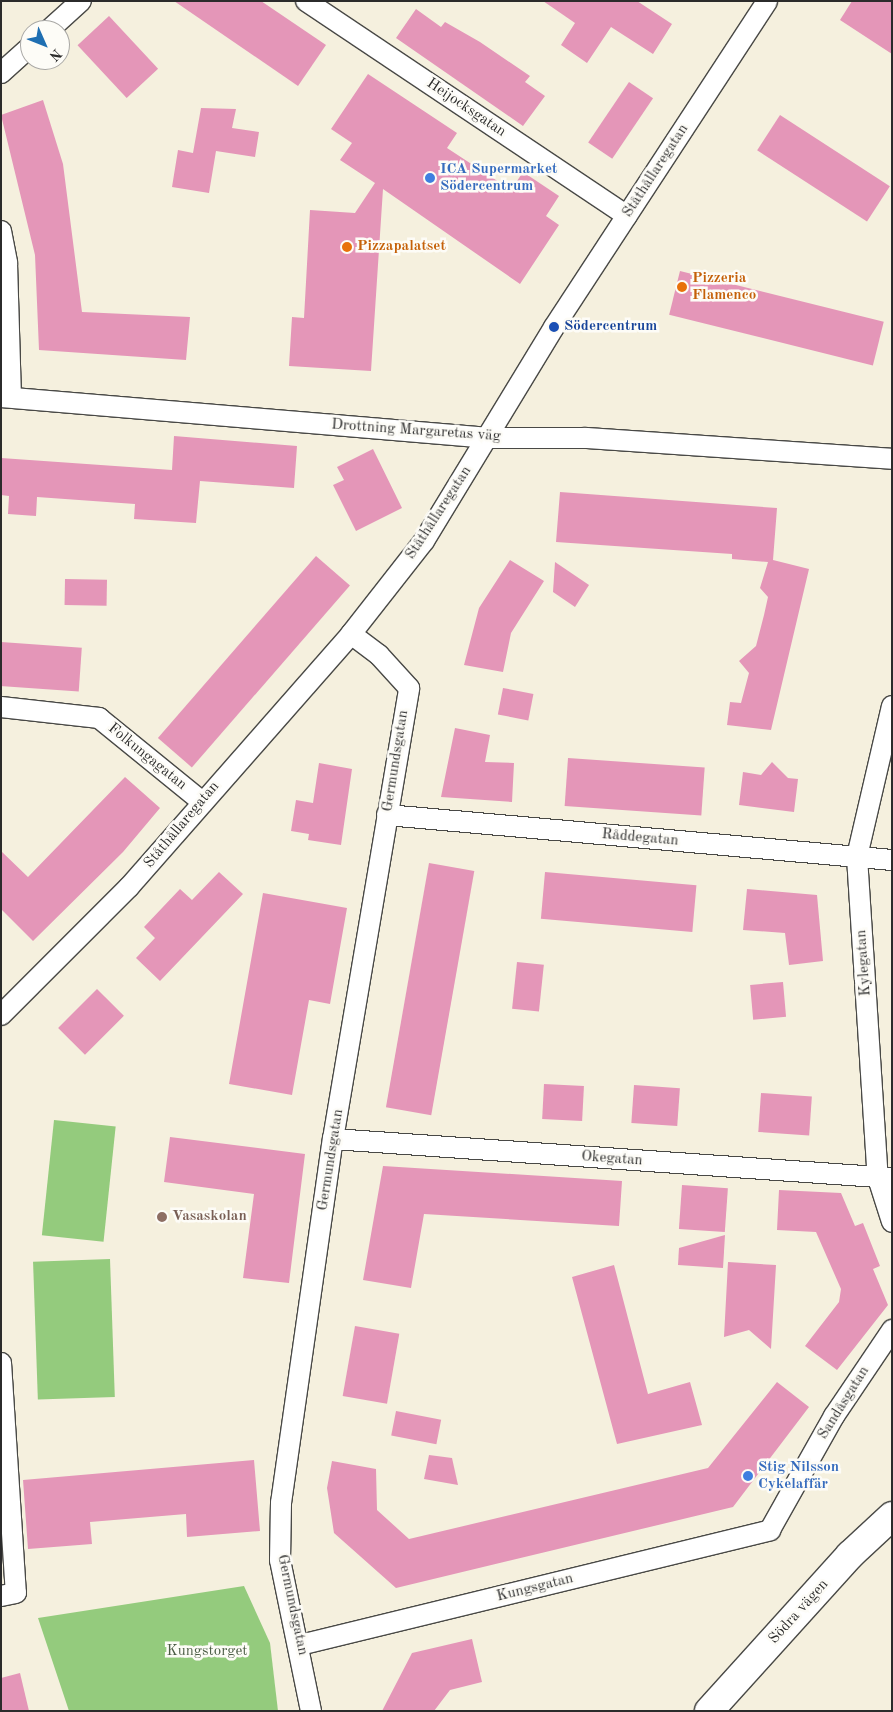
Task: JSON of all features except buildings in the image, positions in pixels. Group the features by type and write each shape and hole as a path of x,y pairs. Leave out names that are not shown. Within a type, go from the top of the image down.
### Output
{"main road":[{"name":"Södra vägen","path":"709,1711 850,1555 892,1516"}],"street":[{"path":"60,20 81,1"},
{"name":"Heijocksgatan","path":"306,1 627,216"},
{"name":"Ståthållaregatan","path":"1,1015 129,888 201,801 351,634 424,541 486,438 627,216 767,1"},
{"path":"1,73 20,56"},
{"path":"1,231 7,262 6,396"},
{"name":"Drottning Margaretas väg","path":"6,396 486,438 586,438 892,460"},
{"name":"Germundsgatan","path":"312,1711 300,1645 280,1560 281,1503 333,1139 409,688 379,656 351,634"},
{"name":"Kylegatan","path":"892,706 857,857 885,1178 892,1222"},
{"name":"Folkungagatan","path":"1,707 99,718 201,801"},
{"name":"Råddegatan","path":"388,815 892,860"},
{"name":"Okegatan","path":"333,1139 885,1178"},
{"name":"Sandåsgatan","path":"770,1530 834,1416 892,1330"},
{"path":"1,1362 8,1594"},
{"name":"Kungsgatan","path":"300,1645 770,1530"}],"green space":[{"path":"54,1120 116,1126 104,1242 42,1235"},
{"path":"110,1259 115,1397 38,1400 33,1262"},
{"name":"Kungstorget","path":"244,1586 270,1643 278,1711 69,1711 38,1618"}],"place":[{"name":"ICA Supermarket Södercentrum","path":"430,178"},
{"name":"Pizzapalatset","path":"347,247"},
{"name":"Pizzeria Flamenco","path":"682,287"},
{"name":"Södercentrum","path":"554,327"},
{"name":"Vasaskolan","path":"162,1217"},
{"name":"Stig Nilsson Cykelaffär","path":"748,1476"}]}
